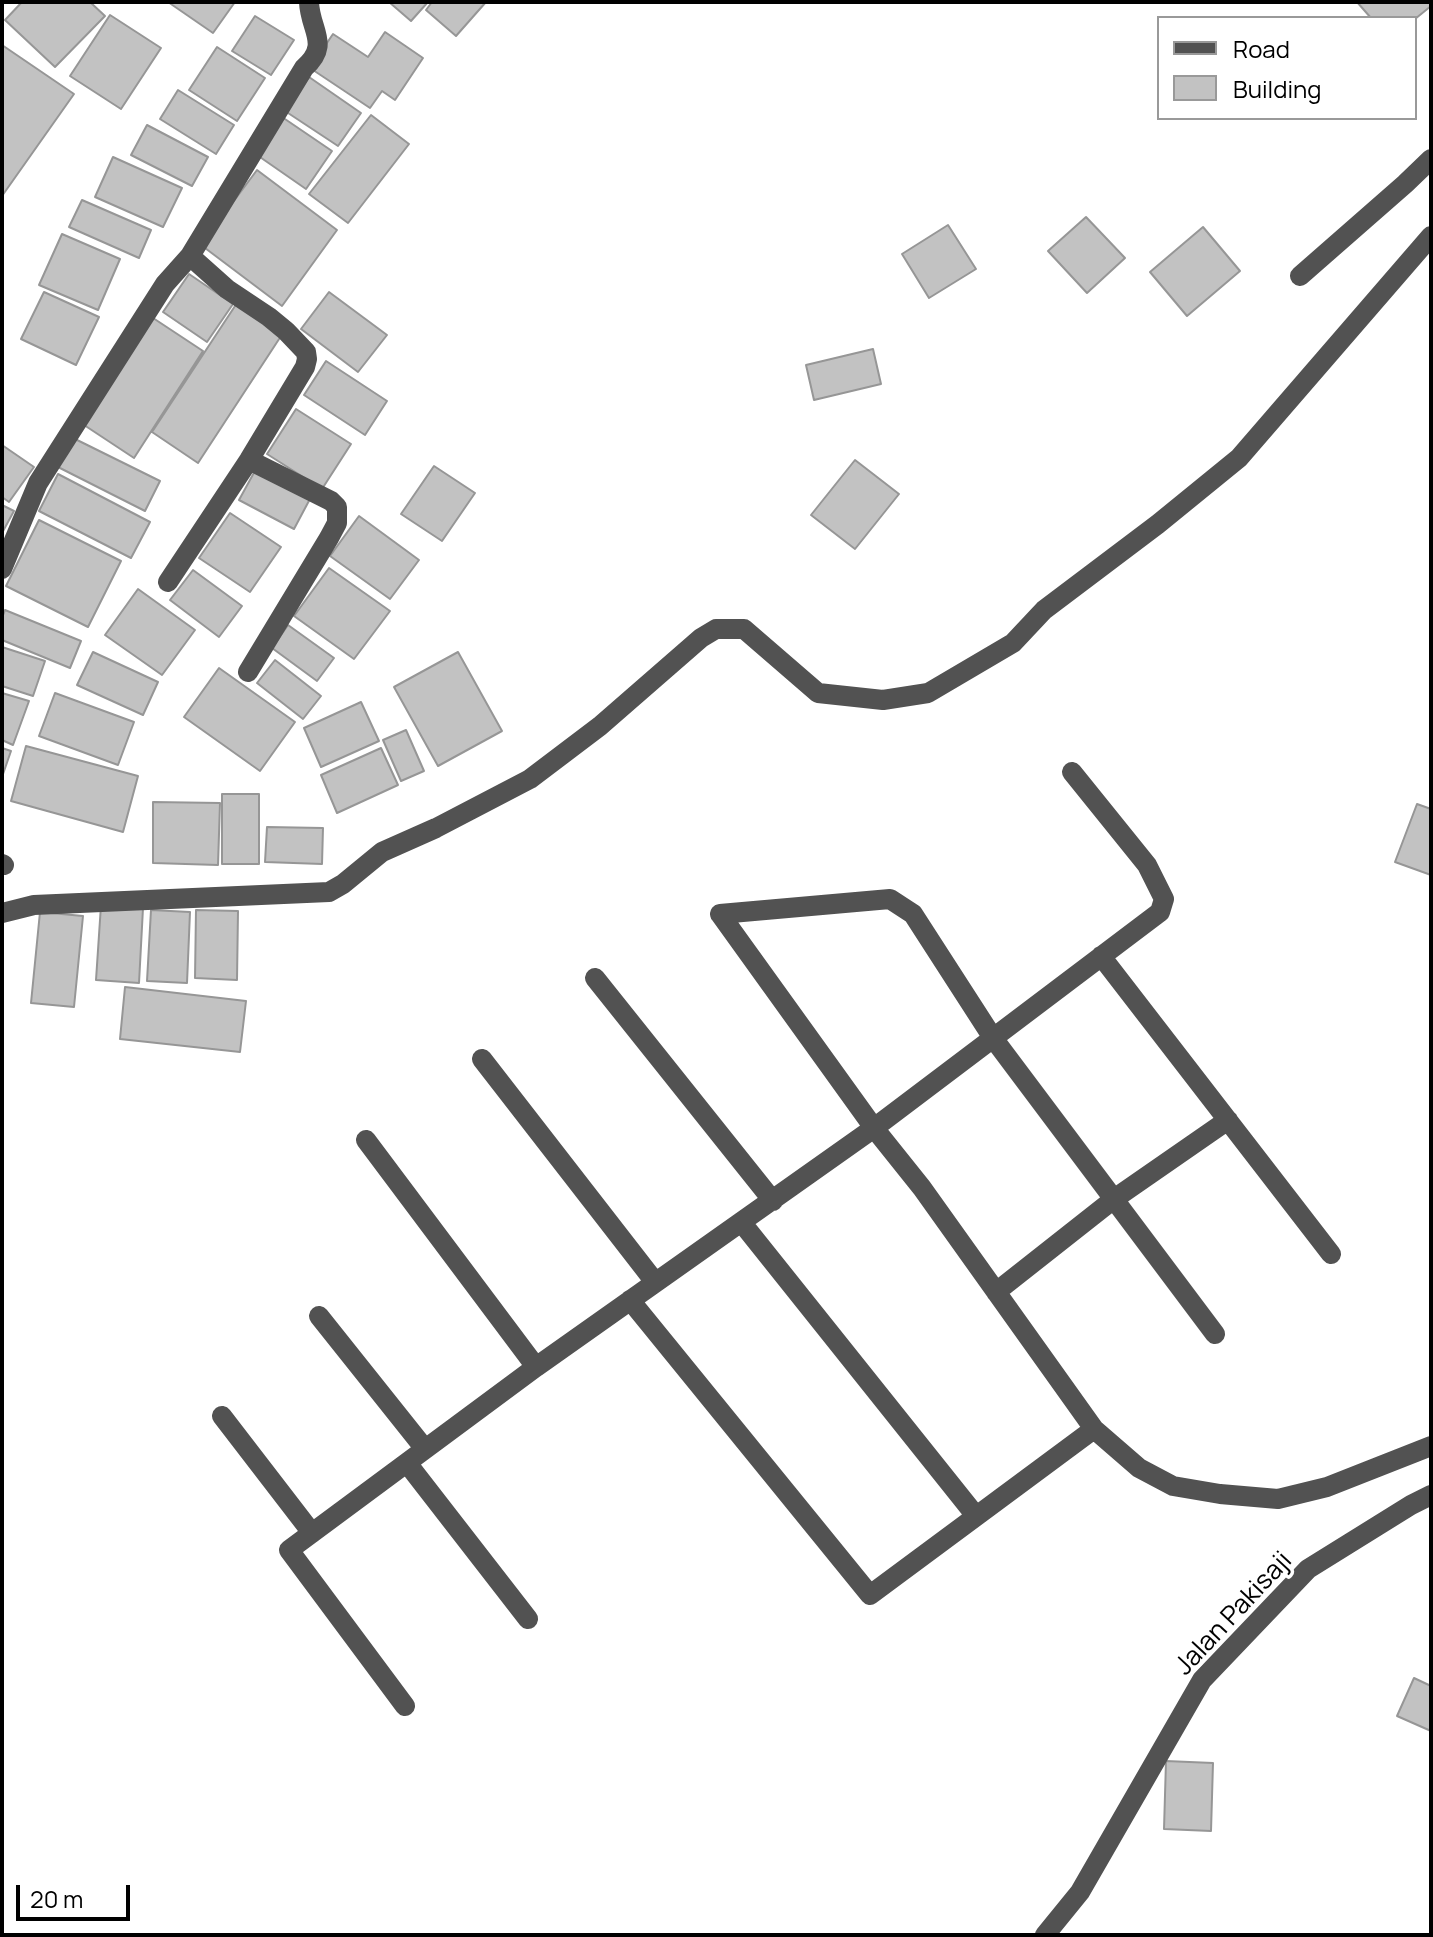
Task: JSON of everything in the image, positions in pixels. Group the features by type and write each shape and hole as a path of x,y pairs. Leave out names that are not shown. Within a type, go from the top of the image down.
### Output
{"street":[{"path":"2,569 38,483 165,284 190,256 304,68 314,60 318,38 309,15 309,2"},
{"path":"1300,276 1431,159"},
{"path":"2,913 34,905 329,892 382,852 530,779 600,726 701,638 716,629 744,629 818,693 883,700 928,693 1013,643 1044,610 1239,458 1431,236"},
{"path":"168,582 249,460 307,359 306,352 269,317 227,289 190,256"},
{"path":"248,672 337,523 337,507 331,501 249,460"},
{"path":"405,1706 289,1550 536,1367 874,1128 1160,912 1164,899 1147,865 1072,772"},
{"path":"1215,1334 993,1038 913,914 890,899 720,914 874,1128 922,1188 1094,1429 1139,1468 1173,1486 1278,1499 1327,1487 1431,1446"},
{"path":"1101,956 1331,1254"},
{"path":"595,978 773,1201"},
{"path":"482,1059 655,1282"},
{"path":"996,1292 1114,1199 1228,1120"},
{"path":"366,1140 536,1367"},
{"path":"742,1223 976,1516"},
{"path":"630,1300 870,1595 1094,1429"},
{"path":"319,1316 425,1449"},
{"path":"222,1416 312,1533"},
{"path":"407,1463 528,1619"},
{"name":"Jalan Pakisaji","path":"1045,1935 1080,1892 1202,1680 1308,1569 1431,1495"}],"building":[{"path":"22,2 90,2 105,16 55,67 5,20"},
{"path":"168,2 235,2 213,33"},
{"path":"389,2 428,2 411,21"},
{"path":"432,2 486,2 456,36 426,10"},
{"path":"1357,2 1431,2 1431,6 1417,17 1369,16"},
{"path":"110,15 161,48 121,109 70,76"},
{"path":"255,16 294,40 271,75 232,51"},
{"path":"385,32 423,58 395,100 382,91 370,108 310,68 333,34 368,57"},
{"path":"2,45 74,94 2,196"},
{"path":"217,47 265,78 237,121 189,90"},
{"path":"309,77 361,113 338,146 285,111"},
{"path":"178,90 234,125 216,154 160,119"},
{"path":"371,115 409,144 348,223 309,194"},
{"path":"282,117 332,151 306,189 257,155"},
{"path":"147,125 208,157 192,186 131,155"},
{"path":"113,157 182,188 163,227 95,197"},
{"path":"257,170 337,230 282,306 201,245"},
{"path":"82,200 151,230 139,258 69,227"},
{"path":"1086,217 1125,258 1087,293 1048,251"},
{"path":"948,225 976,269 929,298 902,254"},
{"path":"1203,227 1240,271 1187,316 1150,272"},
{"path":"62,234 120,259 98,310 39,285"},
{"path":"189,274 233,304 207,342 163,312"},
{"path":"44,292 99,317 76,365 21,339"},
{"path":"329,292 387,335 358,372 301,329"},
{"path":"237,303 283,333 198,463 152,432"},
{"path":"150,316 203,351 134,458 81,423"},
{"path":"873,349 881,384 814,400 806,365"},
{"path":"326,361 387,401 365,435 304,395"},
{"path":"296,409 351,444 322,489 267,454"},
{"path":"69,436 160,481 145,511 54,465"},
{"path":"2,445 34,467 9,502 2,497"},
{"path":"855,460 899,494 855,549 811,515"},
{"path":"434,466 475,493 442,541 401,514"},
{"path":"256,469 311,497 294,529 239,500"},
{"path":"58,474 150,522 131,558 39,511"},
{"path":"2,505 14,511 2,533"},
{"path":"230,513 281,547 250,592 199,558"},
{"path":"359,516 419,560 390,599 330,556"},
{"path":"39,520 121,561 88,627 6,586"},
{"path":"329,568 390,611 354,659 294,616"},
{"path":"193,570 242,606 219,637 170,600"},
{"path":"138,589 195,630 162,675 105,635"},
{"path":"5,610 81,641 70,668 2,640"},
{"path":"288,625 334,658 317,681 272,648"},
{"path":"2,647 45,661 33,696 2,686"},
{"path":"93,652 158,682 143,715 77,685"},
{"path":"458,652 502,731 438,766 394,687"},
{"path":"275,660 321,696 303,719 257,683"},
{"path":"219,668 295,722 260,771 184,717"},
{"path":"2,693 29,701 13,745 2,740"},
{"path":"55,693 134,722 118,765 39,736"},
{"path":"361,702 379,741 321,767 304,728"},
{"path":"406,730 424,771 401,781 383,740"},
{"path":"26,746 138,776 123,832 11,801"},
{"path":"2,748 11,751 2,777"},
{"path":"381,748 398,785 337,813 321,775"},
{"path":"222,794 259,794 259,864 222,864"},
{"path":"153,802 220,803 218,865 153,863"},
{"path":"1417,804 1431,809 1431,875 1395,862"},
{"path":"267,827 323,828 322,864 265,862"},
{"path":"101,905 143,908 139,983 96,980"},
{"path":"151,910 190,912 187,983 147,981"},
{"path":"196,910 238,911 237,980 195,978"},
{"path":"40,912 83,916 74,1007 31,1003"},
{"path":"125,987 246,1001 240,1052 120,1039"},
{"path":"1414,1678 1431,1686 1431,1731 1397,1716"},
{"path":"1166,1761 1213,1763 1211,1831 1164,1829"}]}
